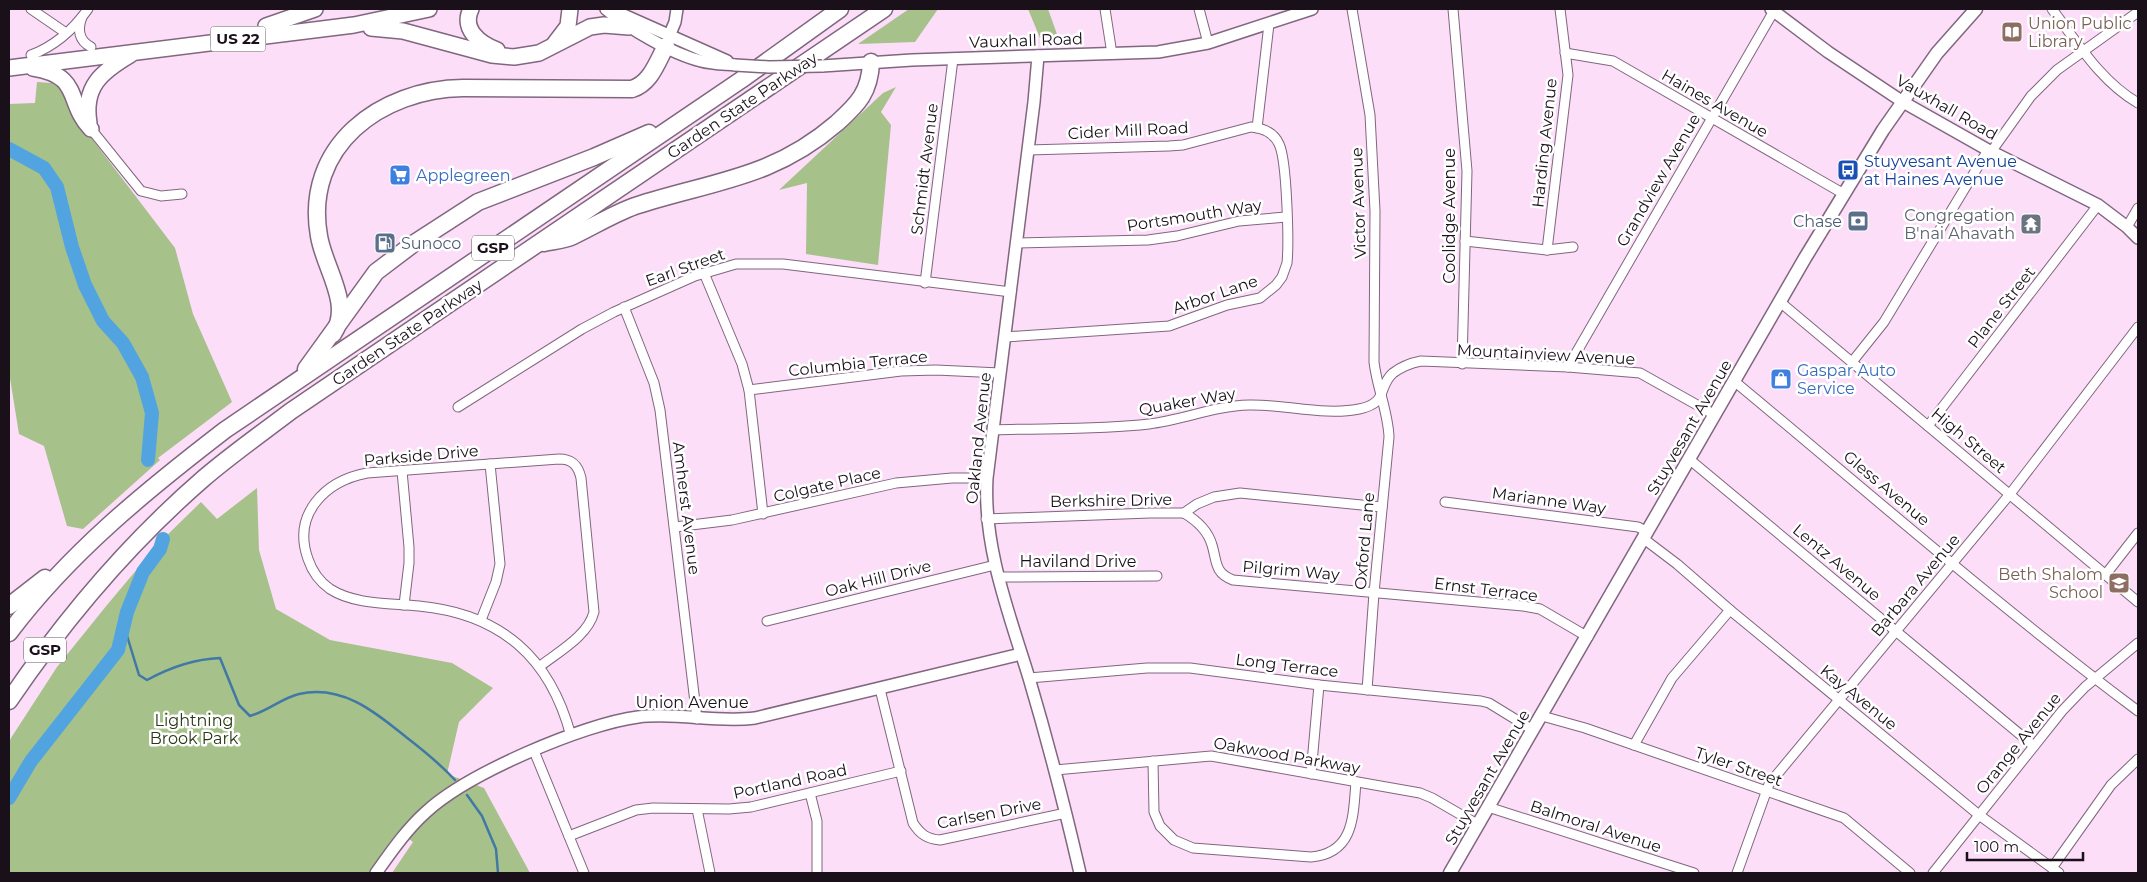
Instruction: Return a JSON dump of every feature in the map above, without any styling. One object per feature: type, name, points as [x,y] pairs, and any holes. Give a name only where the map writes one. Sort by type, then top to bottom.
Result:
[{"type":"highway","points":[[266,26],[315,9]]},
{"type":"highway","name":"US 22","points":[[12,64],[31,55],[389,9]]},
{"type":"highway","name":"US 22","points":[[12,64],[135,52],[342,27],[381,21],[429,9]]},
{"type":"highway","points":[[471,9],[468,21],[475,36],[488,47],[520,57]]},
{"type":"highway","points":[[547,49],[566,30],[570,9]]},
{"type":"highway","name":"Garden State Parkway","points":[[9,632],[40,594],[88,544],[179,465],[300,378],[686,118],[840,9]]},
{"type":"highway","name":"Garden State Parkway","points":[[9,701],[56,636],[135,545],[189,492],[221,464],[291,411],[884,9]]},
{"type":"highway","points":[[342,27],[397,30],[497,56],[520,57],[535,54],[590,28],[604,25],[629,27]]},
{"type":"highway","points":[[333,334],[341,318],[341,306],[319,237],[318,194],[332,155],[348,134],[382,108],[419,93],[445,88],[632,89],[644,83],[649,77],[668,40]]},
{"type":"highway","points":[[91,130],[88,107],[93,87],[103,72],[135,52]]},
{"type":"highway","points":[[534,246],[572,236],[633,207],[727,182],[784,159],[817,138],[854,108],[868,84],[871,62]]},
{"type":"highway","points":[[12,64],[46,71],[65,81],[74,95],[83,120],[91,130]]},
{"type":"highway","points":[[300,378],[376,272],[464,210],[478,202],[686,118]]},
{"type":"highway","points":[[9,606],[88,544]]},
{"type":"main road","name":"Stuyvesant Avenue","points":[[1450,873],[1844,194],[1883,130],[1937,53],[1976,9]]},
{"type":"street","points":[[31,9],[66,33]]},
{"type":"street","points":[[31,55],[52,46],[88,9]]},
{"type":"street","name":"Vauxhall Road","points":[[606,9],[629,27],[703,49],[735,65]]},
{"type":"street","name":"Vauxhall Road","points":[[610,9],[668,40],[698,60],[769,67],[1158,52],[1208,43],[1312,9]]},
{"type":"street","points":[[668,40],[675,22],[677,9]]},
{"type":"street","points":[[1105,9],[1112,54]]},
{"type":"street","points":[[1199,9],[1208,43]]},
{"type":"street","name":"Victor Avenue","points":[[1352,9],[1370,115],[1375,211],[1374,362],[1376,382],[1382,396]]},
{"type":"street","name":"Coolidge Avenue","points":[[1453,9],[1467,171],[1462,364]]},
{"type":"street","name":"Harding Avenue","points":[[1547,250],[1568,75],[1560,9]]},
{"type":"street","points":[[2052,9],[2113,85],[2138,103]]},
{"type":"street","name":"Vauxhall Road","points":[[1773,10],[1828,52],[1903,102],[1989,151],[2098,205],[2138,238]]},
{"type":"street","name":"Grandview Avenue","points":[[1568,368],[1773,10]]},
{"type":"street","points":[[1852,362],[1884,322],[1989,151],[2032,96],[2057,70],[2138,12]]},
{"type":"street","points":[[82,17],[80,33],[85,44],[91,48]]},
{"type":"street","points":[[1257,128],[1269,24]]},
{"type":"street","name":"Haines Avenue","points":[[1565,53],[1613,61],[1844,194]]},
{"type":"street","name":"Oakland Avenue","points":[[1038,56],[1017,243],[987,478],[986,519],[995,565],[1055,770],[1080,873]]},
{"type":"street","name":"Schmidt Avenue","points":[[925,282],[953,59]]},
{"type":"street","name":"Cider Mill Road","points":[[1028,150],[1183,145],[1242,129],[1257,128]]},
{"type":"street","name":"Arbor Lane","points":[[1005,337],[1159,328],[1228,305],[1260,298],[1276,286],[1286,268],[1288,253],[1284,158],[1273,135],[1257,128]]},
{"type":"street","points":[[91,130],[141,191],[161,196],[182,194]]},
{"type":"street","name":"Plane Street","points":[[1928,426],[2098,205]]},
{"type":"street","points":[[2127,227],[2138,208]]},
{"type":"street","name":"Portsmouth Way","points":[[1017,243],[1148,240],[1177,236],[1245,220],[1286,217]]},
{"type":"street","points":[[1465,240],[1547,250],[1573,247]]},
{"type":"street","name":"Earl Street","points":[[458,407],[582,329],[624,307],[704,273],[736,264],[767,263],[1010,292]]},
{"type":"street","points":[[704,273],[742,364],[748,390],[763,514]]},
{"type":"street","name":"High Street","points":[[1780,302],[2138,602]]},
{"type":"street","name":"Amherst Avenue","points":[[624,307],[658,396],[697,719]]},
{"type":"street","name":"Barbara Avenue","points":[[1737,873],[1765,791],[2010,494],[2138,327]]},
{"type":"street","name":"Mountainview Avenue","points":[[1382,396],[1393,374],[1407,365],[1421,361],[1568,368],[1640,374],[1715,415]]},
{"type":"street","name":"Columbia Terrace","points":[[748,390],[900,371],[936,370],[1000,374]]},
{"type":"street","name":"Gless Avenue","points":[[1734,381],[1953,563],[2138,711]]},
{"type":"street","name":"Quaker Way","points":[[993,430],[1133,426],[1167,421],[1219,408],[1250,405],[1343,412],[1370,405],[1382,396]]},
{"type":"street","name":"Oxford Lane","points":[[1368,690],[1374,593],[1389,437],[1388,420],[1382,396]]},
{"type":"street","name":"Parkside Drive","points":[[539,667],[582,633],[590,624],[594,612],[580,471],[576,465],[564,459],[355,476],[335,486],[312,506],[305,522],[304,540],[306,553],[313,570],[325,585],[332,590],[364,601],[441,609],[481,620],[506,634],[539,667],[560,703],[571,736]]},
{"type":"street","name":"Lentz Avenue","points":[[1689,459],[2034,746]]},
{"type":"street","points":[[481,620],[496,582],[500,564],[490,464]]},
{"type":"street","points":[[402,471],[410,547],[410,563],[404,605]]},
{"type":"street","name":"Colgate Place","points":[[675,526],[715,523],[763,514],[896,483],[952,478],[987,478]]},
{"type":"street","name":"Berkshire Drive","points":[[986,519],[1150,513],[1184,514],[1197,504],[1214,497],[1240,493],[1382,507]]},
{"type":"street","name":"Marianne Way","points":[[1445,502],[1638,527],[1646,536]]},
{"type":"street","name":"Pilgrim Way","points":[[1184,514],[1194,520],[1206,532],[1213,547],[1216,566],[1226,578],[1374,593]]},
{"type":"street","points":[[2106,574],[2138,533]]},
{"type":"street","name":"Kay Avenue","points":[[1646,536],[1730,610],[1979,815],[2055,871]]},
{"type":"street","name":"Oak Hill Drive","points":[[767,620],[995,565]]},
{"type":"street","name":"Haviland Drive","points":[[999,577],[1157,576]]},
{"type":"street","name":"Ernst Terrace","points":[[1374,593],[1540,609],[1588,637]]},
{"type":"street","points":[[1634,746],[1672,678],[1730,610]]},
{"type":"street","name":"Orange Avenue","points":[[1933,873],[2062,711],[2085,687],[2138,643]]},
{"type":"street","name":"Union Avenue","points":[[376,873],[410,828],[426,812],[453,791],[534,751],[603,725],[640,717],[738,720],[755,718],[1021,654]]},
{"type":"street","name":"Long Terrace","points":[[1029,678],[1167,667],[1190,668],[1319,685],[1482,701],[1489,703],[1533,730]]},
{"type":"street","points":[[1311,774],[1319,685]]},
{"type":"street","name":"Carlsen Drive","points":[[880,689],[913,823],[918,831],[930,838],[940,840],[1066,813]]},
{"type":"street","name":"Tyler Street","points":[[1542,716],[1585,728],[1844,818],[1910,873]]},
{"type":"street","points":[[534,751],[584,873]]},
{"type":"street","name":"Oakwood Parkway","points":[[1055,770],[1211,756],[1420,793],[1477,824]]},
{"type":"street","points":[[2055,871],[2111,785],[2138,759]]},
{"type":"street","points":[[1153,760],[1152,798],[1158,822],[1166,834],[1174,840],[1193,848],[1312,856],[1324,854],[1339,846],[1349,832],[1352,824],[1356,782]]},
{"type":"street","name":"Portland Road","points":[[569,836],[636,810],[653,808],[697,810],[751,807],[900,771]]},
{"type":"street","points":[[810,793],[817,821],[817,873]]},
{"type":"street","name":"Balmoral Avenue","points":[[1488,807],[1694,873]]},
{"type":"street","points":[[697,810],[710,873]]},
{"type":"green space","points":[[909,9],[938,9],[915,42],[858,44]]},
{"type":"green space","points":[[1028,9],[1048,9],[1058,37],[1040,38]]},
{"type":"green space","points":[[37,82],[52,83],[65,92],[80,123],[175,248],[193,314],[232,402],[158,458],[160,460],[83,529],[67,526],[44,446],[19,434],[9,372],[9,104],[35,103]]},
{"type":"green space","points":[[896,87],[881,112],[891,125],[878,265],[806,254],[807,183],[779,190],[883,93]]},
{"type":"green space","name":"Lightning Brook Park","points":[[257,488],[259,550],[276,609],[330,640],[452,663],[493,688],[459,722],[447,774],[484,788],[530,873],[392,873],[413,842],[404,835],[376,873],[9,873],[9,742],[11,738],[57,667],[159,543],[201,502],[217,519]]},
{"type":"waterway","points":[[9,149],[44,168],[57,187],[72,247],[85,285],[103,321],[123,343],[142,377],[152,413],[148,460]]},
{"type":"waterway","points":[[9,798],[31,761],[118,650],[127,612],[143,572],[160,549],[163,539]]},
{"type":"waterway","points":[[124,626],[139,675],[147,680],[182,665],[220,658],[239,705],[250,716],[299,694],[315,692],[344,697],[357,702],[382,718],[431,757],[455,780]]},
{"type":"waterway","points":[[467,795],[482,816],[496,849],[498,873]]},
{"type":"place","name":"Union Public Library","points":[[2012,32]]},
{"type":"place","name":"Stuyvesant Avenue at Haines Avenue","points":[[1848,170]]},
{"type":"place","name":"Applegreen","points":[[400,175]]},
{"type":"place","name":"Chase","points":[[1858,221]]},
{"type":"place","name":"Congregation B'nai Ahavath","points":[[2031,224]]},
{"type":"place","name":"Sunoco","points":[[385,243]]},
{"type":"place","name":"Gaspar Auto Service","points":[[1781,379]]},
{"type":"place","name":"Beth Shalom School","points":[[2119,583]]}]
